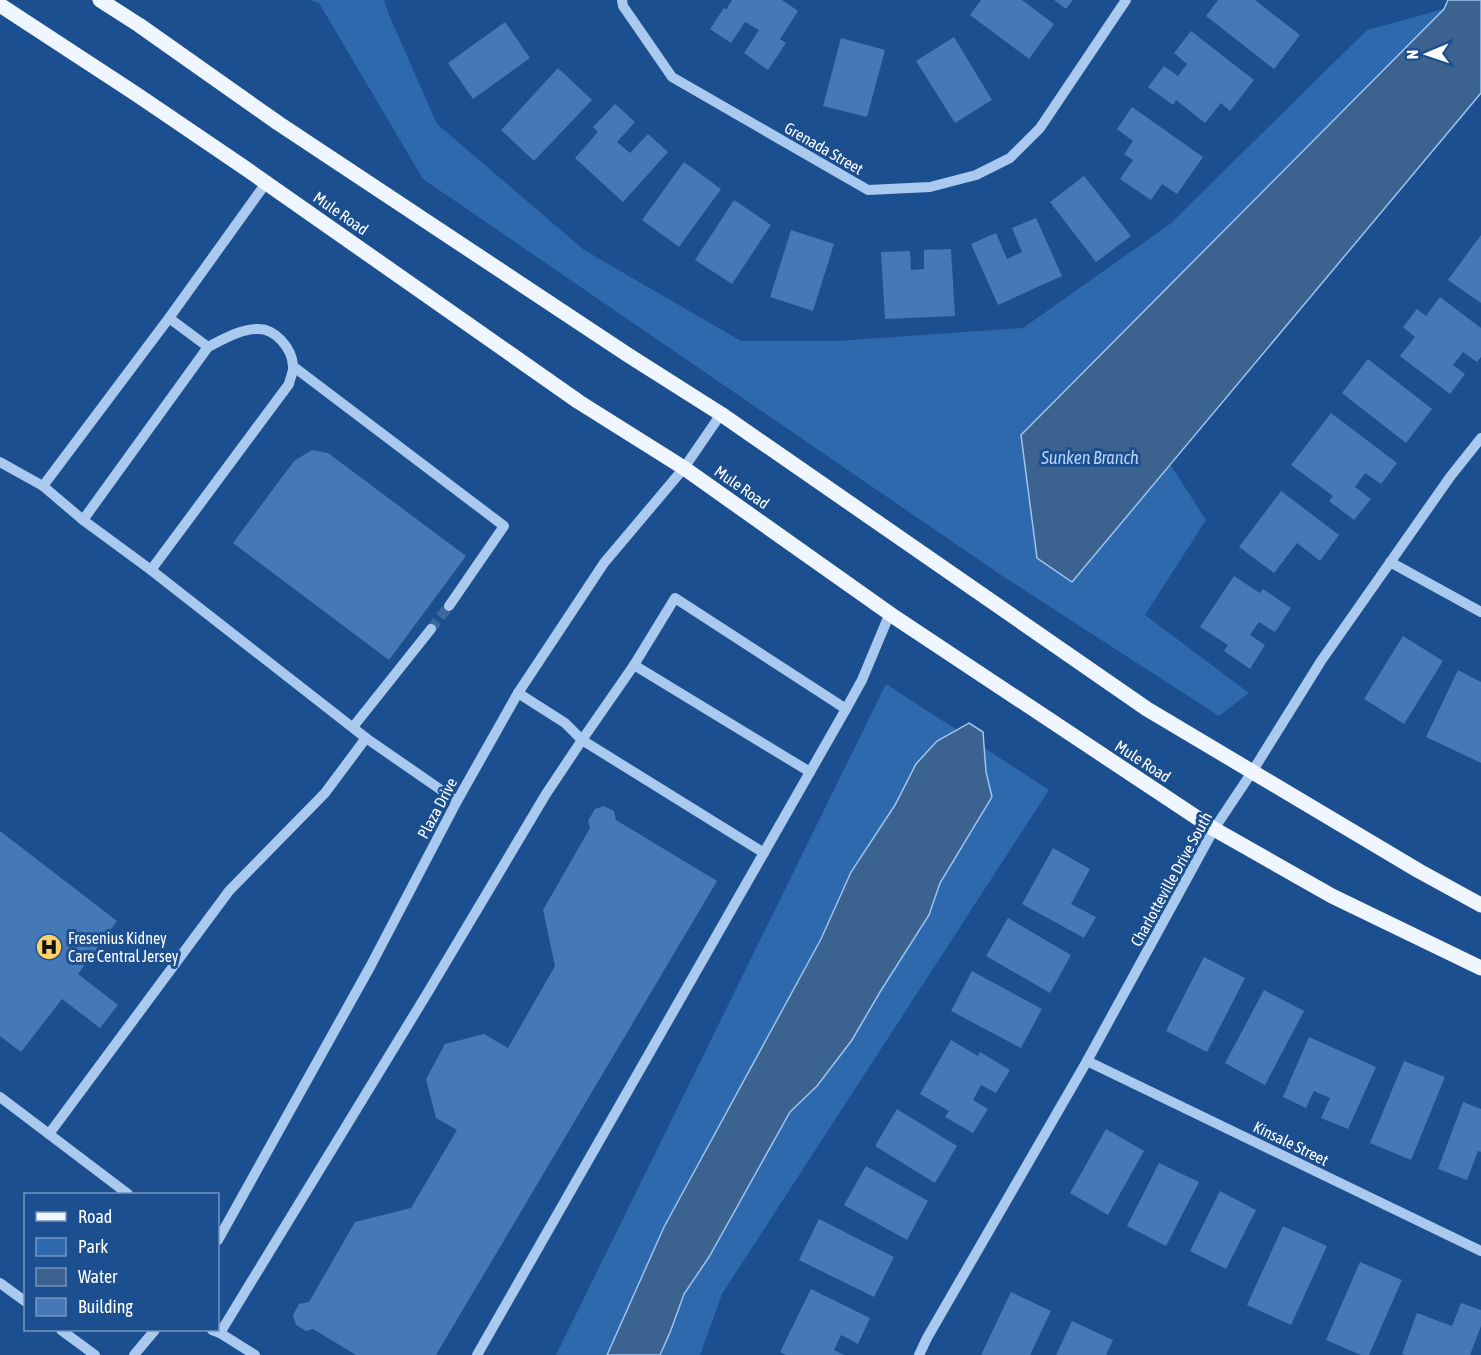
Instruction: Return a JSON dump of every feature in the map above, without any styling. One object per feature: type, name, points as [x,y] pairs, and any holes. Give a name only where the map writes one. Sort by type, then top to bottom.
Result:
[{"type":"main road","points":[[100,0],[278,123],[721,414],[1147,709],[1419,871],[1481,904]]},
{"type":"main road","name":"Mule Road","points":[[0,5],[266,183],[579,402],[684,468],[890,613],[1214,829],[1332,896],[1481,968]]},
{"type":"street","name":"Grenada Street","points":[[622,0],[623,6],[672,77],[868,190],[930,187],[975,175],[1010,158],[1040,128],[1125,0]]},
{"type":"street","points":[[43,486],[169,318],[266,183]]},
{"type":"street","points":[[169,318],[208,347]]},
{"type":"street","points":[[83,520],[208,347],[232,335],[258,328],[277,335],[289,350],[294,367],[289,384],[151,570]]},
{"type":"street","points":[[294,367],[504,526],[449,606]]},
{"type":"street","name":"Plaza Drive","points":[[219,1238],[370,967],[457,801],[518,693],[604,563],[684,468],[721,414]]},
{"type":"street","name":"Charlotteville Drive South","points":[[919,1355],[1087,1061],[1214,829],[1321,661],[1450,477],[1481,438]]},
{"type":"street","points":[[0,462],[43,486],[83,520],[151,570],[366,738],[457,801]]},
{"type":"street","points":[[1390,562],[1481,612]]},
{"type":"street","points":[[219,1326],[428,992],[546,794],[634,665],[675,598],[846,709]]},
{"type":"street","points":[[477,1355],[846,709],[862,680],[890,613]]},
{"type":"street","points":[[352,727],[430,629]]},
{"type":"street","points":[[634,665],[810,772]]},
{"type":"street","points":[[518,693],[565,723],[582,740],[764,853]]},
{"type":"street","points":[[49,1134],[229,891],[325,793],[366,738]]},
{"type":"street","name":"Kinsale Street","points":[[1087,1061],[1481,1251]]},
{"type":"street","points":[[0,1097],[127,1193]]},
{"type":"street","points":[[0,1283],[24,1301]]},
{"type":"street","points":[[64,1331],[95,1355]]},
{"type":"street","points":[[134,1355],[153,1331]]},
{"type":"street","points":[[216,1331],[255,1355]]},
{"type":"green space","points":[[309,0],[384,0],[437,124],[584,250],[741,341],[837,341],[1023,328],[1170,224],[1367,30],[1444,9],[1021,436],[1071,581],[1170,464],[1206,520],[1145,615],[1249,693],[1219,716],[1001,575],[423,179],[319,3]]},
{"type":"green space","points":[[886,684],[1049,790],[722,1294],[700,1355],[556,1355]]},
{"type":"water","name":"Sunken Branch","points":[[1448,0],[1481,0],[1481,93],[1072,582],[1037,558],[1021,435],[1444,9]]},
{"type":"water","points":[[969,723],[983,732],[986,772],[992,797],[940,883],[929,915],[852,1040],[817,1086],[790,1112],[709,1257],[684,1294],[660,1355],[607,1355],[664,1227],[821,939],[851,872],[895,805],[916,764],[937,741]]},
{"type":"building","points":[[732,0],[782,0],[798,11],[780,39],[786,43],[768,70],[744,53],[759,30],[745,22],[731,43],[710,29]]},
{"type":"building","points":[[981,0],[1022,0],[1054,24],[1029,59],[970,15]]},
{"type":"building","points":[[1054,0],[1073,0],[1066,9]]},
{"type":"building","points":[[1218,0],[1255,0],[1300,35],[1274,69],[1206,16]]},
{"type":"building","points":[[505,22],[530,58],[473,99],[448,63]]},
{"type":"building","points":[[1191,31],[1254,80],[1230,111],[1221,103],[1205,123],[1176,100],[1173,105],[1148,87],[1164,66],[1178,76],[1187,64],[1174,53]]},
{"type":"building","points":[[954,37],[992,100],[955,123],[916,61]]},
{"type":"building","points":[[841,38],[885,50],[867,117],[823,106]]},
{"type":"building","points":[[558,68],[592,100],[534,161],[501,130]]},
{"type":"building","points":[[615,104],[635,122],[617,142],[630,153],[648,134],[668,152],[623,202],[575,158],[598,132],[593,127]]},
{"type":"building","points":[[1132,107],[1203,157],[1177,194],[1162,184],[1151,200],[1120,179],[1133,160],[1124,154],[1133,141],[1117,129]]},
{"type":"building","points":[[684,162],[721,189],[679,247],[642,220]]},
{"type":"building","points":[[1084,176],[1131,236],[1096,262],[1050,202]]},
{"type":"building","points":[[734,200],[771,225],[732,284],[695,260]]},
{"type":"building","points":[[1036,218],[1062,276],[998,305],[971,244],[996,233],[1007,259],[1022,252],[1012,228]]},
{"type":"building","points":[[791,230],[834,244],[813,311],[770,297]]},
{"type":"building","points":[[1481,235],[1481,303],[1448,280]]},
{"type":"building","points":[[951,249],[955,316],[885,319],[881,252],[910,251],[911,270],[924,269],[924,250]]},
{"type":"building","points":[[1440,297],[1481,328],[1481,357],[1477,362],[1463,352],[1453,365],[1465,374],[1450,394],[1400,356],[1415,337],[1403,327],[1417,309],[1426,316]]},
{"type":"building","points":[[1368,359],[1432,409],[1406,443],[1342,393]]},
{"type":"building","points":[[1331,413],[1397,463],[1381,484],[1365,473],[1355,487],[1371,499],[1354,520],[1329,501],[1333,496],[1291,465]]},
{"type":"building","points":[[312,450],[328,453],[466,556],[389,660],[233,543],[294,461]]},
{"type":"building","points":[[1281,491],[1339,535],[1320,561],[1297,543],[1274,573],[1239,547]]},
{"type":"building","points":[[1234,576],[1260,593],[1263,589],[1291,608],[1275,632],[1259,622],[1250,635],[1265,645],[1250,669],[1224,651],[1228,645],[1200,627]]},
{"type":"building","points":[[1403,636],[1443,661],[1404,724],[1364,699]]},
{"type":"building","points":[[1458,670],[1481,682],[1481,763],[1426,737]]},
{"type":"building","points":[[604,806],[614,811],[616,820],[717,881],[436,1355],[356,1355],[313,1329],[306,1331],[296,1325],[293,1315],[299,1304],[309,1302],[355,1222],[411,1208],[457,1130],[436,1118],[426,1079],[445,1044],[484,1034],[508,1048],[555,966],[543,910],[590,828],[588,821],[595,809]]},
{"type":"building","name":"Fresenius Kidney Care Central Jersey","points":[[0,831],[117,921],[78,974],[118,1005],[100,1028],[62,999],[21,1052],[0,1036]]},
{"type":"building","points":[[1053,848],[1090,869],[1071,904],[1096,917],[1084,938],[1022,904]]},
{"type":"building","points":[[1008,918],[1071,955],[1050,993],[986,956]]},
{"type":"building","points":[[1204,957],[1245,978],[1207,1052],[1166,1031]]},
{"type":"building","points":[[972,971],[1042,1009],[1021,1048],[951,1011]]},
{"type":"building","points":[[1264,990],[1304,1011],[1265,1085],[1225,1063]]},
{"type":"building","points":[[1309,1037],[1376,1067],[1348,1129],[1321,1118],[1330,1098],[1314,1091],[1306,1108],[1283,1097]]},
{"type":"building","points":[[951,1040],[978,1056],[980,1052],[1010,1070],[996,1093],[981,1085],[973,1100],[988,1109],[973,1133],[945,1117],[949,1111],[920,1094]]},
{"type":"building","points":[[1404,1061],[1445,1077],[1411,1160],[1370,1143]]},
{"type":"building","points":[[1463,1102],[1481,1109],[1481,1152],[1478,1151],[1467,1180],[1438,1169]]},
{"type":"building","points":[[897,1109],[957,1146],[935,1183],[875,1146]]},
{"type":"building","points":[[1106,1129],[1144,1151],[1108,1215],[1070,1193]]},
{"type":"building","points":[[1159,1163],[1199,1182],[1166,1246],[1127,1226]]},
{"type":"building","points":[[866,1166],[928,1201],[907,1240],[844,1205]]},
{"type":"building","points":[[1220,1191],[1256,1210],[1226,1269],[1190,1251]]},
{"type":"building","points":[[819,1219],[894,1257],[874,1297],[799,1260]]},
{"type":"building","points":[[1283,1226],[1327,1246],[1291,1325],[1247,1305]]},
{"type":"building","points":[[1360,1262],[1402,1280],[1369,1355],[1361,1355],[1326,1340]]},
{"type":"building","points":[[811,1289],[870,1318],[858,1344],[841,1335],[834,1350],[844,1355],[786,1355],[780,1352]]},
{"type":"building","points":[[1011,1292],[1051,1311],[1030,1355],[981,1355]]},
{"type":"building","points":[[1461,1303],[1481,1310],[1481,1326],[1470,1355],[1402,1354],[1417,1313],[1452,1326]]},
{"type":"building","points":[[1072,1321],[1113,1340],[1106,1355],[1056,1355]]},
{"type":"tunnel","points":[[431,629],[449,606]]},
{"type":"place","name":"Fresenius Kidney Care Central Jersey","points":[[49,947]]}]
